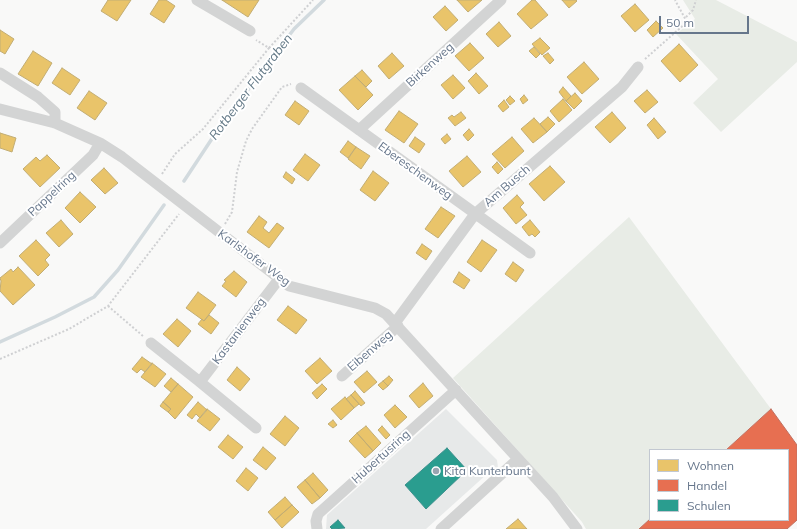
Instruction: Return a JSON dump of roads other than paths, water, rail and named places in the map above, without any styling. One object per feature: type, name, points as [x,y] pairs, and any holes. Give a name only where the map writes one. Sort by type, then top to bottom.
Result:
[{"type":"street","points":[[197,0],[250,31]]},
{"type":"street","name":"Birkenweg","points":[[359,130],[501,0]]},
{"type":"street","name":"Am Busch","points":[[397,325],[475,214],[622,87],[638,67]]},
{"type":"street","points":[[0,73],[38,97],[55,112],[55,123]]},
{"type":"street","name":"Ebereschenweg","points":[[300,88],[530,253]]},
{"type":"street","name":"Karlshofer Weg","points":[[0,109],[55,123],[100,143],[122,157],[218,233],[289,286],[375,308],[386,314],[553,498],[577,529]]},
{"type":"street","name":"Pappelring","points":[[0,243],[93,155],[100,143]]},
{"type":"street","name":"Kastanienweg","points":[[200,382],[279,279]]},
{"type":"street","name":"Eibenweg","points":[[342,376],[397,325]]},
{"type":"street","points":[[151,343],[256,428]]},
{"type":"street","name":"Hubertusring","points":[[317,529],[316,521],[318,514],[456,390]]},
{"type":"street","points":[[441,529],[518,459]]},
{"type":"waterway","name":"Rotberger Flutgraben","points":[[184,181],[219,128],[294,29],[324,0]]},
{"type":"waterway","name":"Rotberger Flutgraben","points":[[0,342],[94,297],[118,270],[164,205]]},
{"type":"place","name":"Kita Kunterbunt","points":[[436,471]]}]
